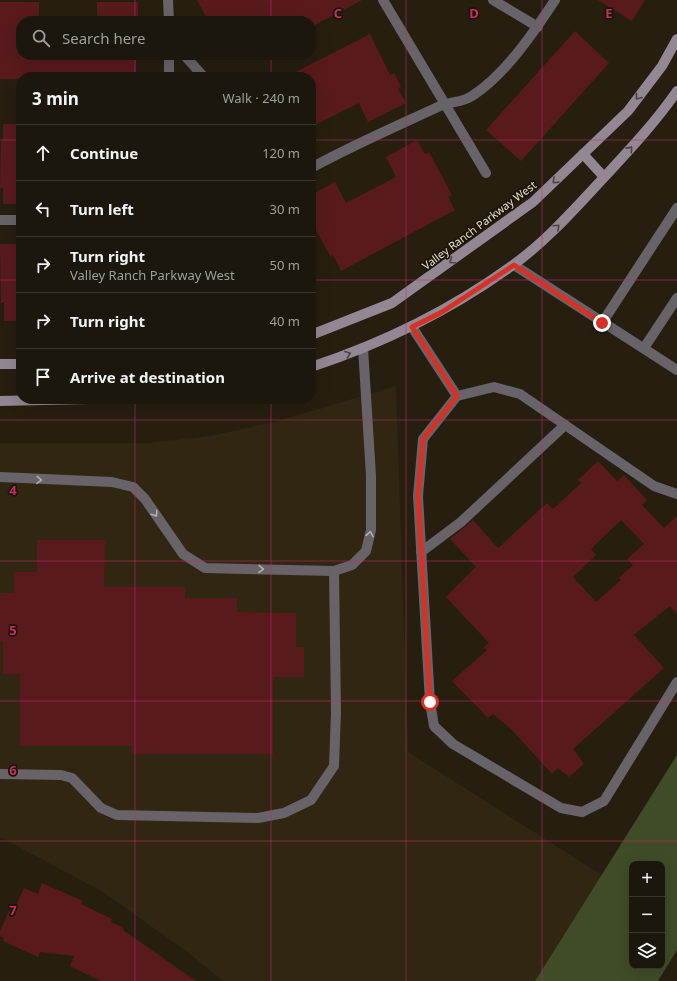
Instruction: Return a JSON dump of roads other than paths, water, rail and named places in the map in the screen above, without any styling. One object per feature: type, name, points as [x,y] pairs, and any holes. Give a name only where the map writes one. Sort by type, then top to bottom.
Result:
[{"type":"main road","name":"Valley Ranch Parkway West","points":[[316,333],[392,303],[533,202],[628,111],[662,66],[677,39]]},
{"type":"main road","points":[[316,365],[364,348],[442,312],[514,265],[559,225],[604,178],[646,131],[677,91]]},
{"type":"main road","points":[[583,154],[604,178]]},
{"type":"main road","points":[[0,364],[16,364]]},
{"type":"main road","points":[[0,401],[16,401]]},
{"type":"lane","points":[[168,0],[169,16]]},
{"type":"lane","points":[[383,0],[443,104],[486,173]]},
{"type":"lane","points":[[493,0],[538,27]]},
{"type":"lane","points":[[316,165],[348,148],[443,104],[463,101],[473,96],[498,75],[538,27],[555,0]]},
{"type":"lane","points":[[169,60],[169,72]]},
{"type":"lane","points":[[189,60],[199,72]]},
{"type":"lane","points":[[602,323],[677,208]]},
{"type":"lane","points":[[0,220],[16,220]]},
{"type":"lane","points":[[514,265],[677,370]]},
{"type":"lane","points":[[644,348],[677,298]]},
{"type":"lane","points":[[412,327],[457,396]]},
{"type":"lane","points":[[0,477],[112,482],[133,487],[145,499],[184,554],[205,568],[334,571],[352,565],[366,551],[371,530],[371,476],[364,348]]},
{"type":"lane","points":[[677,494],[654,486],[520,394],[494,387],[457,396],[423,439],[418,496],[430,702],[434,726],[453,744],[561,808],[582,812],[604,800],[677,682]]},
{"type":"lane","points":[[421,552],[461,522],[565,425]]},
{"type":"lane","points":[[0,774],[61,775],[72,778],[81,785],[89,798],[101,808],[117,815],[258,818],[284,813],[311,800],[334,766],[336,712],[334,571]]}]
